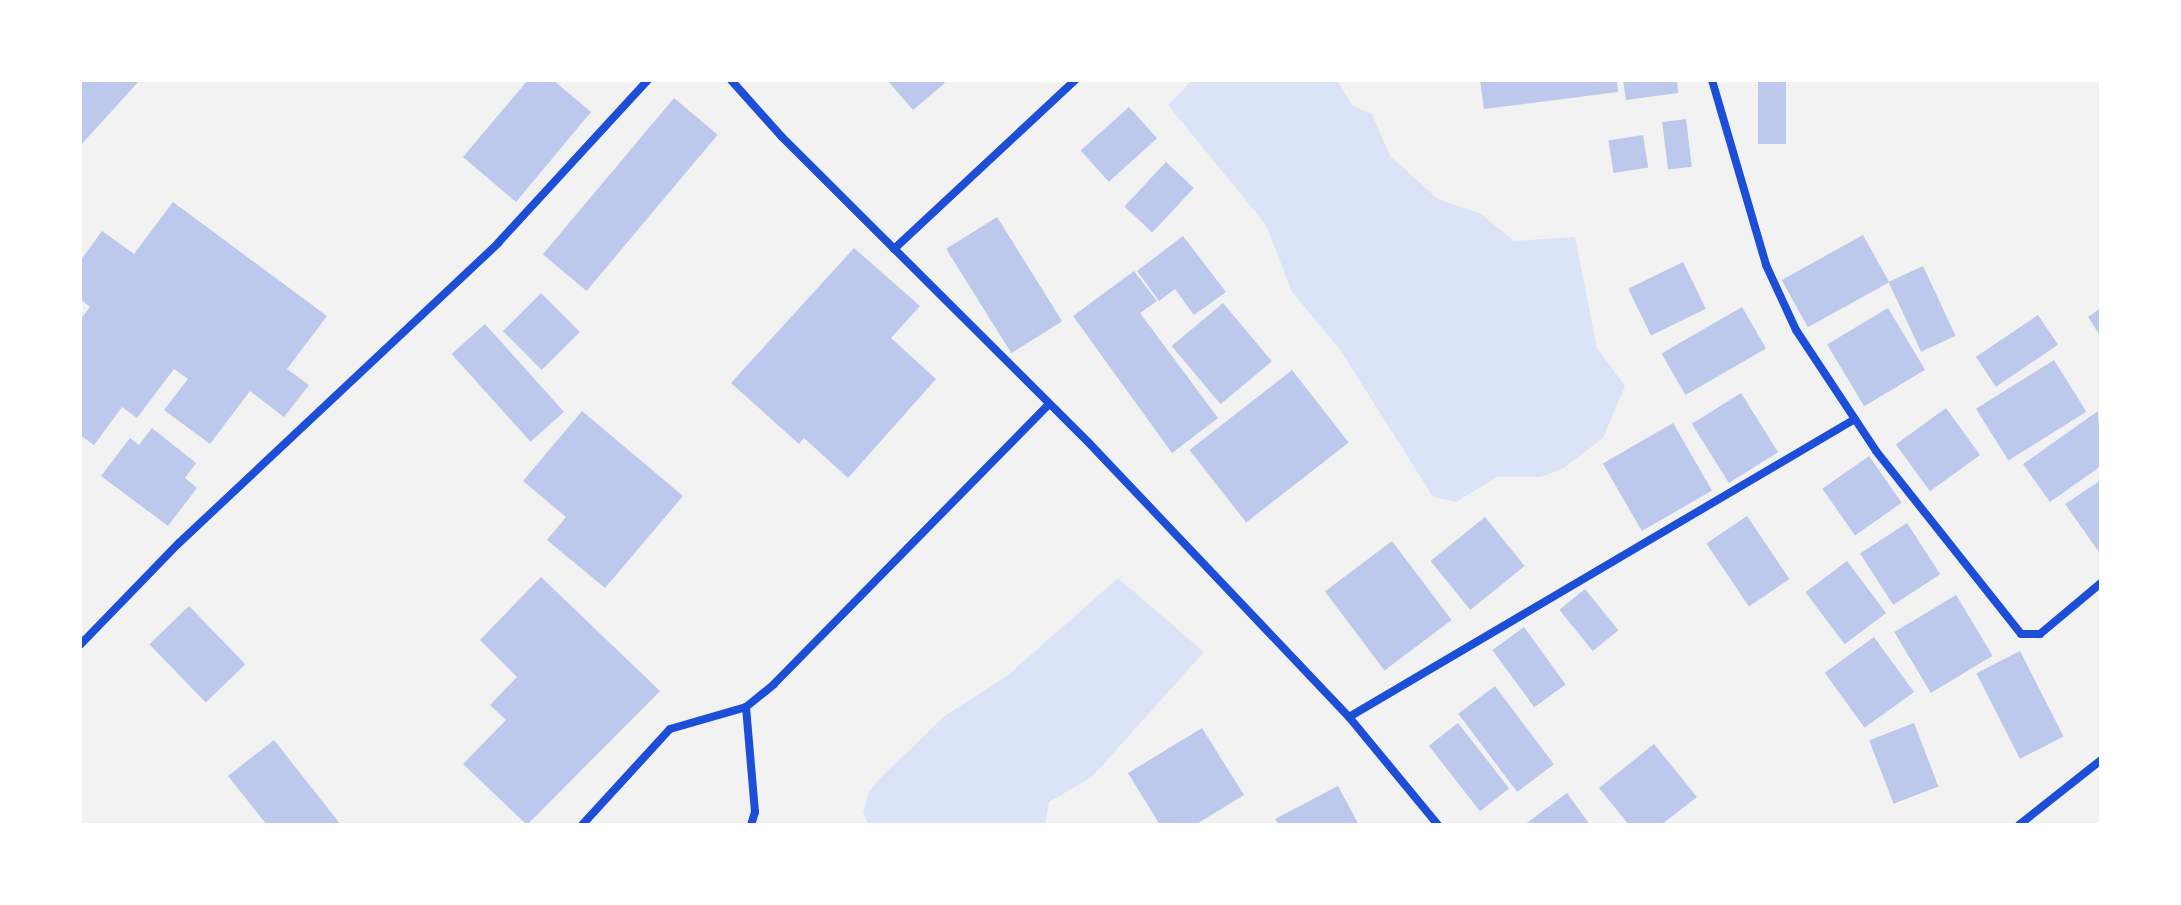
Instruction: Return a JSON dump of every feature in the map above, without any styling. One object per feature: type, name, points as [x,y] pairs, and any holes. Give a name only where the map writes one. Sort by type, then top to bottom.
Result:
[{"type":"street","points":[[80,645],[179,543],[498,243],[648,80]]},
{"type":"street","points":[[731,80],[1049,404],[1349,717],[1438,825]]},
{"type":"street","points":[[894,249],[1075,80]]},
{"type":"street","points":[[1712,80],[1766,265],[1796,330],[1855,419],[2021,634],[2040,634],[2101,583]]},
{"type":"street","points":[[582,825],[670,729],[746,707],[1049,404]]},
{"type":"street","points":[[1349,717],[1855,419]]},
{"type":"street","points":[[746,707],[755,812],[751,825]]},
{"type":"street","points":[[2019,825],[2101,760]]},
{"type":"shaded area","points":[[1192,80],[1337,80],[1352,105],[1372,114],[1390,156],[1438,199],[1481,214],[1514,241],[1575,237],[1597,348],[1625,386],[1603,438],[1564,468],[1541,477],[1497,477],[1456,502],[1433,497],[1341,351],[1292,292],[1266,225],[1168,105]]},
{"type":"shaded area","points":[[1118,578],[1204,652],[1092,777],[1049,802],[1045,825],[869,825],[863,813],[869,791],[883,775],[946,715],[1007,676]]},
{"type":"building","points":[[80,80],[140,80],[80,146]]},
{"type":"building","points":[[528,80],[553,80],[591,112],[516,202],[463,157]]},
{"type":"building","points":[[887,80],[942,80],[945,83],[913,110]]},
{"type":"building","points":[[1480,80],[1617,80],[1618,92],[1484,109]]},
{"type":"building","points":[[1623,80],[1677,80],[1678,93],[1626,100]]},
{"type":"building","points":[[1758,80],[1786,80],[1786,144],[1758,144]]},
{"type":"building","points":[[674,98],[718,135],[587,291],[543,254]]},
{"type":"building","points":[[1129,107],[1157,138],[1109,182],[1081,150]]},
{"type":"building","points":[[1686,119],[1692,167],[1668,170],[1662,122]]},
{"type":"building","points":[[1643,135],[1648,168],[1614,173],[1608,140]]},
{"type":"building","points":[[1166,162],[1194,188],[1152,233],[1124,207]]},
{"type":"building","points":[[173,202],[327,316],[287,369],[309,385],[284,417],[250,391],[210,444],[164,410],[188,379],[174,369],[137,418],[122,407],[94,445],[80,435],[80,320],[90,307],[80,299],[80,261],[102,231],[134,254]]},
{"type":"building","points":[[997,217],[1062,321],[1011,353],[946,249]]},
{"type":"building","points":[[1863,235],[1889,282],[1808,327],[1782,280]]},
{"type":"building","points":[[1183,236],[1226,292],[1194,315],[1175,289],[1159,301],[1137,271]]},
{"type":"building","points":[[854,248],[920,306],[891,338],[936,379],[848,478],[804,438],[799,444],[731,383]]},
{"type":"building","points":[[1683,262],[1706,309],[1651,335],[1628,289]]},
{"type":"building","points":[[1923,266],[1956,336],[1921,352],[1889,282]]},
{"type":"building","points":[[1134,271],[1157,301],[1140,313],[1218,418],[1172,453],[1073,316]]},
{"type":"building","points":[[541,293],[580,332],[542,370],[503,331]]},
{"type":"building","points":[[1223,303],[1272,361],[1221,404],[1172,346]]},
{"type":"building","points":[[1742,307],[1766,349],[1685,395],[1661,354]]},
{"type":"building","points":[[1888,308],[1925,370],[1864,406],[1827,345]]},
{"type":"building","points":[[2101,308],[2101,337],[2088,317]]},
{"type":"building","points":[[2038,315],[2058,345],[1996,387],[1976,357]]},
{"type":"building","points":[[485,324],[564,412],[531,442],[452,354]]},
{"type":"building","points":[[2054,360],[2086,412],[2008,460],[1976,409]]},
{"type":"building","points":[[1292,370],[1349,442],[1246,523],[1190,450]]},
{"type":"building","points":[[1741,393],[1778,452],[1729,483],[1692,424]]},
{"type":"building","points":[[1946,408],[1980,455],[1930,491],[1896,444]]},
{"type":"building","points":[[582,411],[683,496],[605,588],[547,540],[566,517],[523,481]]},
{"type":"building","points":[[2098,411],[2101,466],[2050,502],[2023,464]]},
{"type":"building","points":[[1673,423],[1712,491],[1642,531],[1603,464]]},
{"type":"building","points":[[152,428],[196,463],[185,478],[197,488],[168,526],[101,476],[130,438],[139,445]]},
{"type":"building","points":[[1869,456],[1902,503],[1855,535],[1822,489]]},
{"type":"building","points":[[2101,480],[2101,555],[2065,504]]},
{"type":"building","points":[[1747,516],[1789,579],[1749,606],[1706,543]]},
{"type":"building","points":[[1485,517],[1525,566],[1470,610],[1431,561]]},
{"type":"building","points":[[1907,523],[1940,574],[1893,605],[1860,553]]},
{"type":"building","points":[[1392,541],[1452,620],[1384,671],[1325,592]]},
{"type":"building","points":[[1847,561],[1886,613],[1845,644],[1805,592]]},
{"type":"building","points":[[541,577],[660,691],[527,825],[463,764],[506,720],[490,705],[517,677],[480,640]]},
{"type":"building","points":[[1585,589],[1618,630],[1593,651],[1559,610]]},
{"type":"building","points":[[1956,595],[1993,656],[1931,693],[1894,632]]},
{"type":"building","points":[[189,606],[245,664],[206,702],[149,644]]},
{"type":"building","points":[[1524,627],[1566,684],[1534,707],[1492,650]]},
{"type":"building","points":[[1874,637],[1914,692],[1865,728],[1825,673]]},
{"type":"building","points":[[2020,651],[2064,737],[2020,759],[1976,673]]},
{"type":"building","points":[[1495,686],[1554,764],[1517,792],[1458,714]]},
{"type":"building","points":[[1458,723],[1509,788],[1480,811],[1429,746]]},
{"type":"building","points":[[1914,723],[1938,786],[1894,804],[1869,740]]},
{"type":"building","points":[[1202,728],[1244,795],[1195,825],[1160,825],[1128,773]]},
{"type":"building","points":[[274,740],[341,825],[267,825],[228,776]]},
{"type":"building","points":[[1654,744],[1697,797],[1661,825],[1629,825],[1599,788]]},
{"type":"building","points":[[1338,786],[1359,825],[1279,825],[1275,819]]},
{"type":"building","points":[[1567,793],[1590,825],[1524,825]]}]
